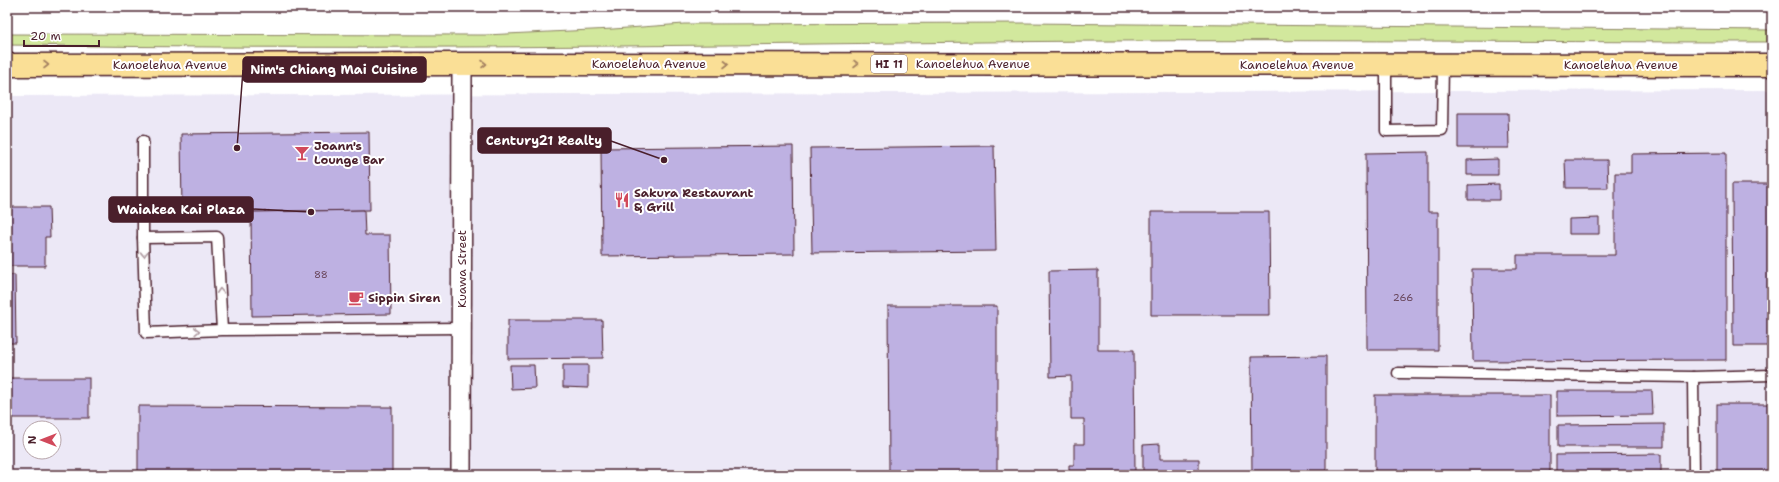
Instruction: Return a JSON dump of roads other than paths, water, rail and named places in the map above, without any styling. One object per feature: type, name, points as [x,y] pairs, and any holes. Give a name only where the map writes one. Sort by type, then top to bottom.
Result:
[{"type":"highway","name":"Kanoelehua Avenue","points":[[7,66],[462,64],[1772,65]]},
{"type":"street","name":"Kuawa Street","points":[[462,64],[462,475]]},
{"type":"lane","points":[[1386,65],[1386,131],[1442,130],[1442,65]]},
{"type":"lane","points":[[142,141],[146,333],[222,330],[462,328]]},
{"type":"lane","points":[[143,238],[217,237],[222,330]]},
{"type":"lane","points":[[1398,373],[1693,377],[1772,375]]},
{"type":"lane","points":[[1693,377],[1694,475]]},
{"type":"place","name":"Nim's Chiang Mai Cuisine","points":[[237,148]]},
{"type":"place","name":"Joann's Lounge Bar","points":[[302,153]]},
{"type":"place","name":"Century21 Realty","points":[[664,160]]},
{"type":"place","name":"Sakura Restaurant & Grill","points":[[622,200]]},
{"type":"place","name":"Waiakea Kai Plaza","points":[[311,212]]},
{"type":"place","name":"Sippin Siren","points":[[356,298]]}]
